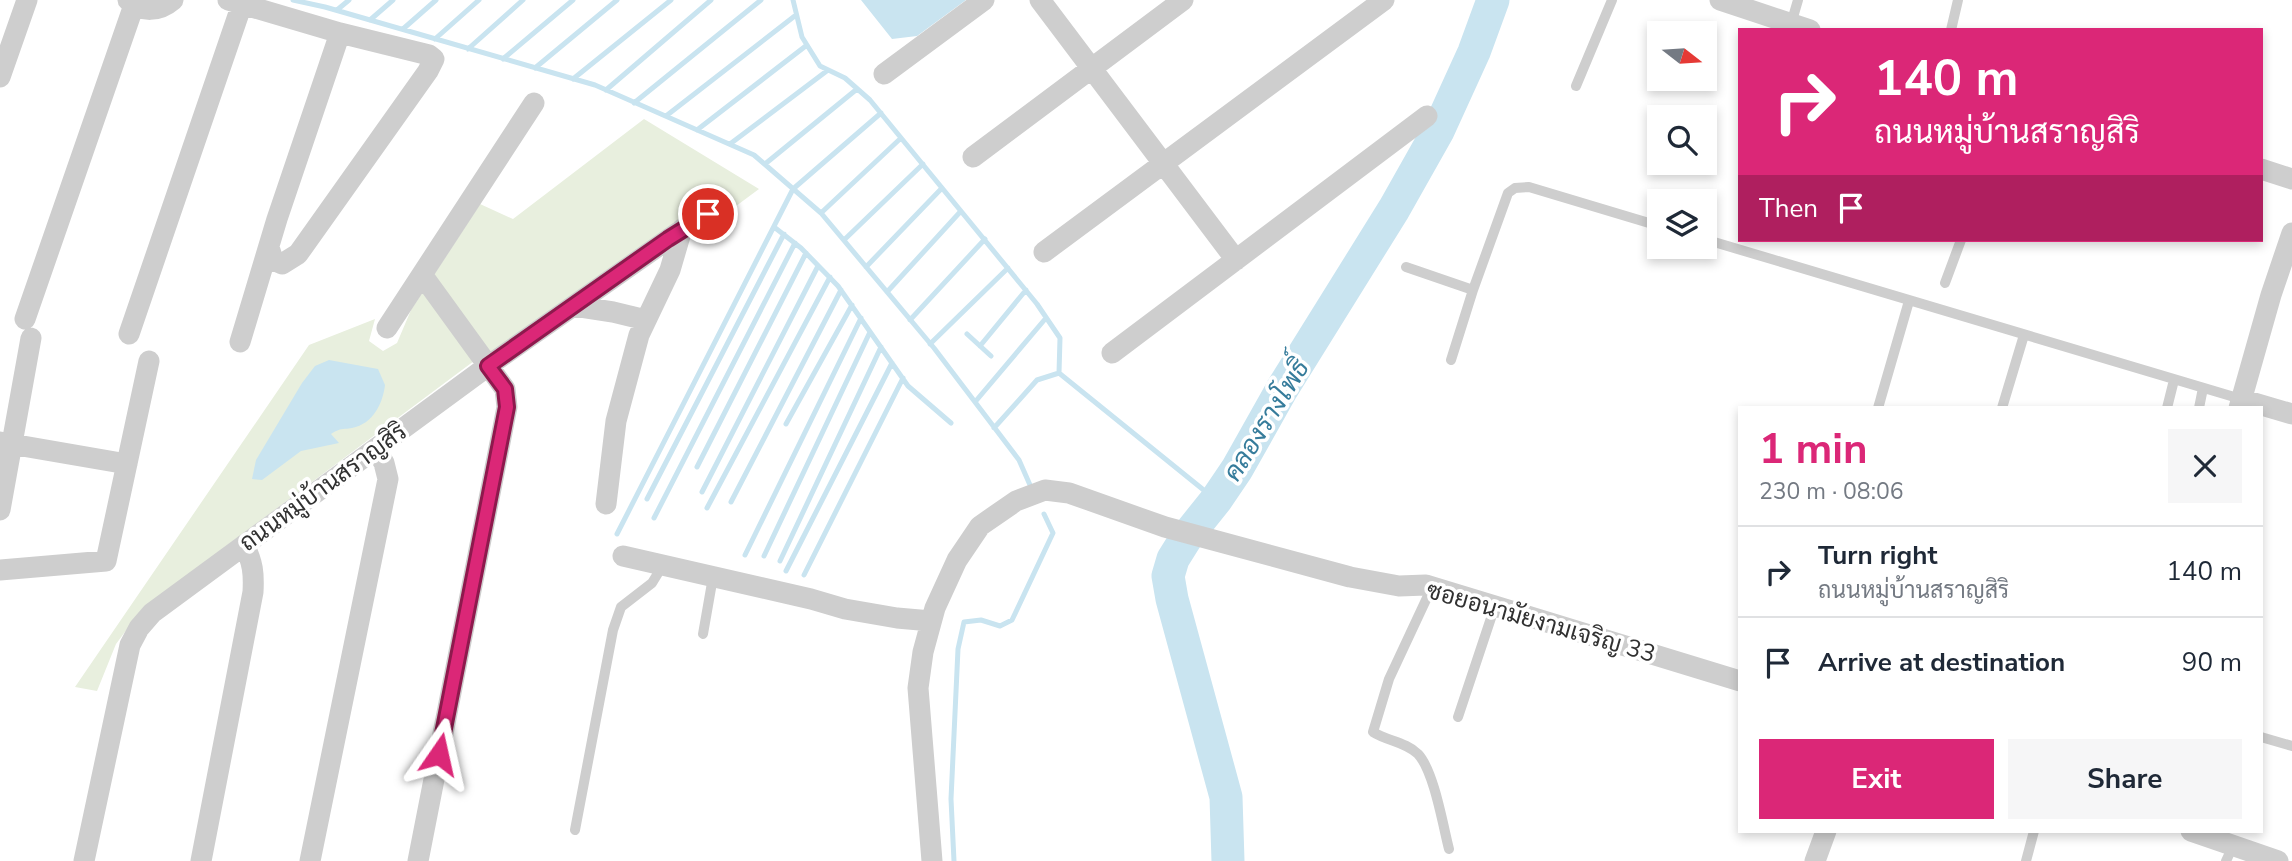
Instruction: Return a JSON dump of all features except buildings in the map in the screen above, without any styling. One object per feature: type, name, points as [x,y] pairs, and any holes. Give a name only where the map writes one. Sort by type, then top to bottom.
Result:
[{"type":"street","points":[[0,77],[27,0]]},
{"type":"street","points":[[0,510],[6,443],[28,329],[131,3],[153,10],[163,8],[173,0]]},
{"type":"street","points":[[884,74],[984,0]]},
{"type":"street","points":[[1040,0],[1236,260]]},
{"type":"street","points":[[973,157],[1182,0]]},
{"type":"street","points":[[1044,252],[1384,0]]},
{"type":"street","points":[[1720,0],[1800,27]]},
{"type":"street","points":[[129,334],[235,2],[429,55],[434,59],[298,254],[282,264],[273,261],[269,247]]},
{"type":"street","points":[[240,342],[341,33]]},
{"type":"street","points":[[387,328],[534,103]]},
{"type":"street","points":[[1112,353],[1427,116]]},
{"type":"street","points":[[2263,170],[2292,179]]},
{"type":"street","name":"ถนนหมู่บ้านสราญสิริ","points":[[84,861],[125,664],[139,628],[152,613],[488,366],[682,229],[708,214]]},
{"type":"street","points":[[606,504],[616,421],[639,335],[670,270],[682,229]]},
{"type":"street","points":[[2240,404],[2292,233]]},
{"type":"street","points":[[418,861],[507,407],[505,389],[423,276]]},
{"type":"street","points":[[573,306],[646,320]]},
{"type":"street","points":[[0,569],[106,561],[149,361]]},
{"type":"street","points":[[2263,408],[2292,414]]},
{"type":"street","points":[[6,443],[127,464]]},
{"type":"street","points":[[310,861],[387,479],[384,463],[376,450]]},
{"type":"street","name":"ซอยอนามัยงามเจริญ 33","points":[[932,861],[918,688],[931,621],[957,560],[980,526],[1016,501],[1045,490],[1069,493],[1165,527],[1350,577],[1399,586],[1432,587],[1738,680]]},
{"type":"street","points":[[201,861],[253,593],[253,567],[244,545]]},
{"type":"street","points":[[623,556],[856,611],[931,621]]},
{"type":"street","points":[[1815,861],[1825,833]]},
{"type":"street","points":[[2194,833],[2229,853],[2275,861]]},
{"type":"lane","points":[[1576,86],[1612,0]]},
{"type":"lane","points":[[1798,0],[1800,27]]},
{"type":"lane","points":[[1951,28],[1958,0]]},
{"type":"lane","points":[[1451,360],[1508,193],[1515,188],[1530,187],[1647,222]]},
{"type":"lane","points":[[1945,283],[1960,242]]},
{"type":"lane","points":[[1717,243],[2203,388],[2240,404]]},
{"type":"lane","points":[[1406,267],[1473,290]]},
{"type":"lane","points":[[1879,406],[1909,301]]},
{"type":"lane","points":[[2003,406],[2024,335]]},
{"type":"lane","points":[[2168,406],[2174,380]]},
{"type":"lane","points":[[2199,406],[2203,388]]},
{"type":"lane","points":[[575,830],[613,630],[621,607],[652,583],[663,565]]},
{"type":"lane","points":[[703,634],[713,577]]},
{"type":"lane","points":[[1432,587],[1389,679],[1373,732],[1418,754],[1427,768],[1449,849]]},
{"type":"lane","points":[[1458,717],[1495,606]]},
{"type":"lane","points":[[2263,738],[2292,747]]},
{"type":"lane","points":[[2026,861],[2033,833]]},
{"type":"green space","points":[[644,119],[759,189],[732,209],[719,198],[710,202],[508,344],[474,361],[142,609],[116,644],[97,691],[75,687],[309,345],[375,319],[369,341],[383,351],[397,343],[411,310],[480,204],[513,219]]},
{"type":"water","points":[[861,0],[966,0],[917,36],[892,39]]},
{"type":"water","points":[[329,360],[378,369],[385,385],[376,412],[359,426],[331,434],[339,443],[301,451],[262,480],[252,479],[256,460],[302,383],[315,366]]},
{"type":"waterway","points":[[293,0],[595,85],[754,155],[821,213],[934,348],[1019,460],[1030,485]]},
{"type":"waterway","points":[[337,10],[349,0]]},
{"type":"waterway","points":[[370,20],[393,0]]},
{"type":"waterway","points":[[403,29],[436,0]]},
{"type":"waterway","points":[[435,39],[479,0]]},
{"type":"waterway","points":[[468,49],[523,0]]},
{"type":"waterway","points":[[503,59],[573,0]]},
{"type":"waterway","points":[[535,68],[617,0]]},
{"type":"waterway","points":[[573,79],[671,0]]},
{"type":"waterway","points":[[606,90],[711,0]]},
{"type":"waterway","points":[[634,103],[761,0]]},
{"type":"waterway","points":[[793,0],[802,37],[820,66],[845,78],[870,100],[1037,304],[1060,338],[1059,373],[1216,500]]},
{"type":"waterway","name":"คลองรางโพธิ์","points":[[1228,861],[1226,797],[1172,599],[1168,576],[1173,559],[1237,469],[1282,389],[1394,209],[1438,131],[1474,52],[1493,0]]},
{"type":"waterway","points":[[666,116],[796,15]]},
{"type":"waterway","points":[[697,130],[807,45]]},
{"type":"waterway","points":[[730,144],[828,70]]},
{"type":"waterway","points":[[765,164],[857,89]]},
{"type":"waterway","points":[[617,534],[793,189],[881,113]]},
{"type":"waterway","points":[[821,213],[901,138]]},
{"type":"waterway","points":[[844,240],[923,164]]},
{"type":"waterway","points":[[866,267],[942,188]]},
{"type":"waterway","points":[[887,292],[961,211]]},
{"type":"waterway","points":[[774,227],[801,248],[838,286],[908,386],[951,423]]},
{"type":"waterway","points":[[647,499],[784,234]]},
{"type":"waterway","points":[[910,320],[985,239]]},
{"type":"waterway","points":[[654,518],[795,243]]},
{"type":"waterway","points":[[697,467],[806,253]]},
{"type":"waterway","points":[[702,492],[818,266]]},
{"type":"waterway","points":[[930,344],[1008,268]]},
{"type":"waterway","points":[[707,508],[830,277]]},
{"type":"waterway","points":[[731,502],[841,290]]},
{"type":"waterway","points":[[980,346],[1026,290]]},
{"type":"waterway","points":[[786,424],[852,305]]},
{"type":"waterway","points":[[745,555],[861,318]]},
{"type":"waterway","points":[[975,402],[1046,318]]},
{"type":"waterway","points":[[764,556],[870,332]]},
{"type":"waterway","points":[[967,334],[991,356]]},
{"type":"waterway","points":[[780,561],[881,347]]},
{"type":"waterway","points":[[786,571],[892,363]]},
{"type":"waterway","points":[[994,428],[1037,380],[1059,373]]},
{"type":"waterway","points":[[804,575],[903,378]]},
{"type":"waterway","points":[[954,861],[951,799],[958,649],[964,622],[981,620],[1000,626],[1012,620],[1053,533],[1044,514]]},
{"type":"route","points":[[439,754],[507,407],[505,389],[488,366],[668,239],[708,214]]}]
